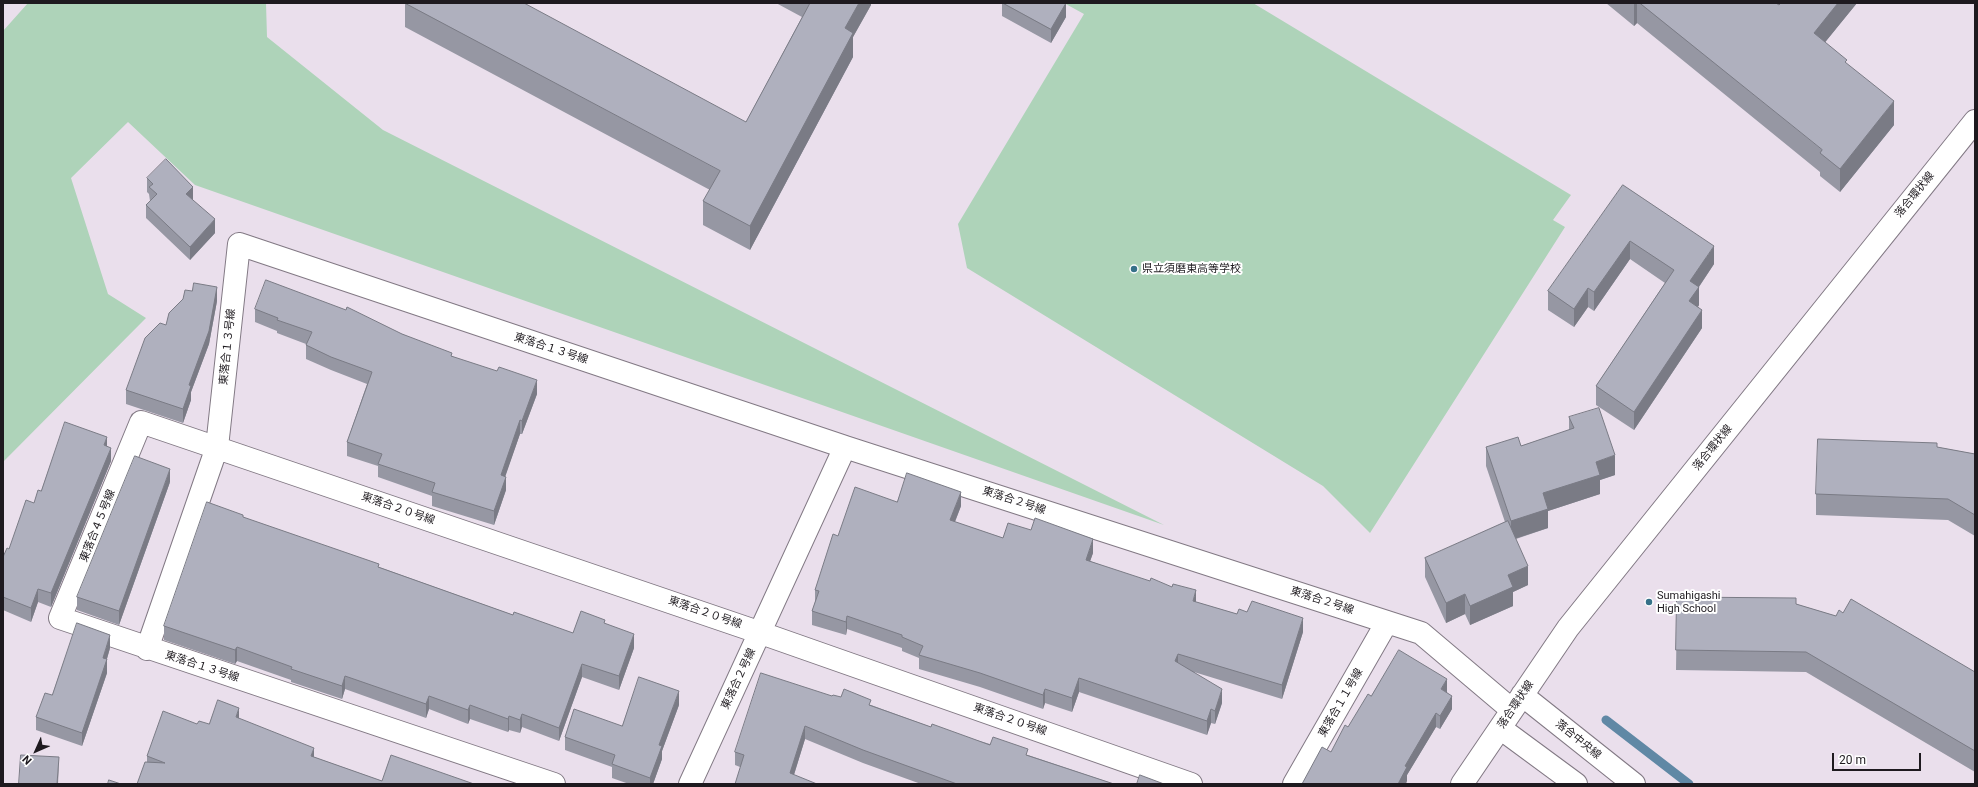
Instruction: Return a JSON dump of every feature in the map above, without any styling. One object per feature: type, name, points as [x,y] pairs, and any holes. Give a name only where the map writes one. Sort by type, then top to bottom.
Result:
[{"type":"street","name":"落合環状線","points":[[1462,784],[1568,628],[1975,121]]},
{"type":"street","name":"東落合１３号線","points":[[554,784],[147,649],[217,447],[239,244],[846,447]]},
{"type":"street","name":"東落合４５号線","points":[[147,649],[60,618],[141,422],[217,447]]},
{"type":"street","name":"東落合２０号線","points":[[217,447],[761,633],[1191,784]]},
{"type":"street","name":"東落合２号線","points":[[690,784],[846,447],[1420,633],[1512,711]]},
{"type":"street","name":"東落合１１号線","points":[[1294,784],[1387,622]]},
{"type":"street","points":[[1512,711],[1576,784]]},
{"type":"street","name":"落合中央線","points":[[1512,711],[1634,784]]},
{"type":"green space","points":[[28,3],[266,3],[267,37],[383,130],[1164,525],[195,185],[128,122],[71,178],[108,294],[146,318],[3,462],[3,31]]},
{"type":"green space","points":[[1064,3],[1253,3],[1571,195],[1553,220],[1565,227],[1370,533],[1323,486],[967,268],[958,224],[1084,14]]},
{"type":"building","points":[[405,3],[524,3],[746,122],[810,3],[859,3],[845,28],[853,33],[750,226],[703,201],[720,171]]},
{"type":"building","points":[[1003,3],[1066,3],[1051,29]]},
{"type":"building","points":[[1640,3],[1776,3],[1779,5],[1781,3],[1838,3],[1814,33],[1847,60],[1845,62],[1894,101],[1840,169],[1820,153],[1822,150]]},
{"type":"building","points":[[166,159],[193,187],[186,194],[215,219],[190,247],[146,205],[157,194],[149,187],[153,184],[147,178]]},
{"type":"building","points":[[1623,185],[1714,246],[1690,281],[1699,287],[1689,301],[1702,310],[1634,412],[1596,386],[1674,270],[1630,241],[1594,292],[1588,288],[1574,309],[1548,291]]},
{"type":"building","points":[[266,280],[346,310],[347,307],[402,334],[452,353],[451,356],[497,371],[499,367],[537,380],[522,421],[520,420],[501,475],[506,477],[494,511],[432,492],[435,483],[378,464],[382,454],[347,442],[372,372],[331,357],[306,345],[312,332],[277,320],[278,318],[255,309]]},
{"type":"building","points":[[194,283],[217,287],[209,331],[189,385],[191,386],[183,409],[126,390],[145,338],[160,323],[166,325],[169,313],[183,299],[185,290],[192,291]]},
{"type":"building","points":[[1599,408],[1615,455],[1596,462],[1600,475],[1543,493],[1548,509],[1511,521],[1486,447],[1518,437],[1521,446],[1574,428],[1569,417]]},
{"type":"building","points":[[65,422],[107,437],[104,445],[111,448],[51,593],[38,589],[31,608],[3,597],[3,557],[7,548],[9,549],[26,500],[34,503],[38,490],[41,491]]},
{"type":"building","points":[[1818,439],[1937,443],[1937,447],[1975,454],[1975,515],[1948,499],[1816,494]]},
{"type":"building","points":[[135,456],[170,469],[119,611],[77,597]]},
{"type":"building","points":[[907,473],[961,492],[950,520],[1003,538],[1008,523],[1031,530],[1035,518],[1093,539],[1086,560],[1150,581],[1151,578],[1172,587],[1173,584],[1196,590],[1193,601],[1237,614],[1239,609],[1247,612],[1252,601],[1303,618],[1282,685],[1178,654],[1175,661],[1222,689],[1215,711],[1211,709],[1207,721],[1079,678],[1072,698],[1045,689],[1043,695],[980,673],[919,655],[923,646],[902,637],[902,635],[847,616],[846,622],[812,611],[819,591],[815,590],[833,534],[838,536],[855,487],[897,502]]},
{"type":"building","points":[[207,502],[243,515],[243,517],[379,564],[378,567],[513,615],[514,612],[573,633],[581,611],[605,620],[604,623],[634,634],[619,676],[582,664],[559,728],[522,714],[520,720],[509,716],[508,719],[470,705],[468,710],[429,696],[426,704],[345,676],[342,686],[291,669],[292,667],[237,647],[235,650],[164,626]]},
{"type":"building","points":[[1508,521],[1528,566],[1508,575],[1513,587],[1470,606],[1465,594],[1446,603],[1425,558]]},
{"type":"building","points":[[1677,597],[1796,598],[1796,604],[1836,616],[1839,610],[1843,613],[1851,599],[1975,672],[1975,751],[1806,652],[1676,650]]},
{"type":"building","points":[[77,623],[110,635],[103,658],[107,659],[82,733],[36,717],[45,693],[52,695]]},
{"type":"building","points":[[1399,650],[1447,679],[1441,689],[1452,696],[1440,716],[1436,713],[1405,766],[1407,767],[1398,784],[1302,784],[1322,747],[1331,752],[1345,725],[1348,727],[1368,694],[1371,696]]},
{"type":"building","points":[[761,673],[832,696],[841,697],[844,689],[871,700],[869,705],[931,727],[932,724],[990,745],[993,737],[1028,749],[1026,755],[1114,784],[957,784],[863,750],[805,726],[790,773],[817,784],[735,784],[744,755],[735,752]]},
{"type":"building","points":[[639,677],[679,691],[659,745],[662,746],[650,778],[612,764],[615,755],[565,737],[574,709],[622,726]]},
{"type":"building","points":[[218,700],[239,708],[236,717],[314,748],[311,756],[382,781],[391,755],[474,784],[137,784],[145,762],[165,763],[147,756],[163,711],[197,724],[199,721],[209,724]]},
{"type":"building","points":[[21,755],[59,757],[57,784],[19,784]]},
{"type":"building","points":[[1140,775],[1164,784],[1137,784]]},
{"type":"building","points":[[109,780],[121,784],[108,784]]},
{"type":"waterway","points":[[1606,720],[1689,784]]},
{"type":"place","name":"県立須磨東高等学校","points":[[1134,269]]},
{"type":"place","name":"Sumahigashi High School","points":[[1649,602]]}]
